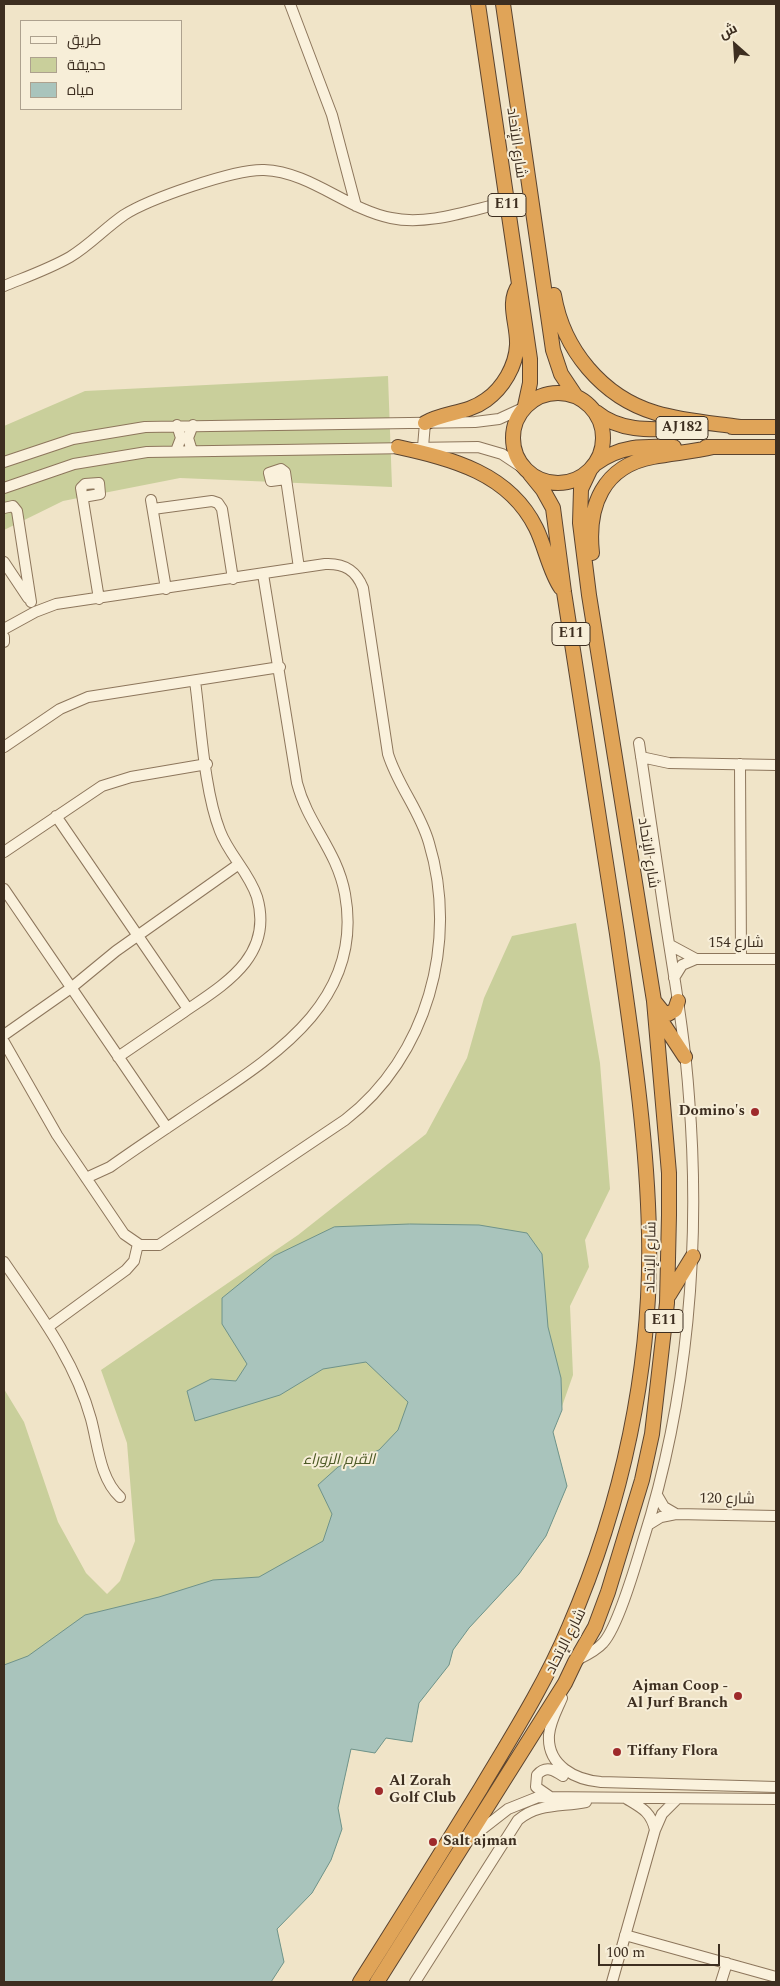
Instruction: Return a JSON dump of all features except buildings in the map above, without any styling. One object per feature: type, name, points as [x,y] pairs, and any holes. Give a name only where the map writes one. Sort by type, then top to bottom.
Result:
[{"type":"highway","name":"شارع الإتحاد","points":[[478,4],[530,359],[530,383],[524,407]]},
{"type":"highway","name":"شارع الإتحاد","points":[[503,4],[555,358],[561,374],[575,396]]},
{"type":"highway","points":[[542,275],[552,286],[560,322],[575,351],[596,378],[628,400],[655,413],[740,427]]},
{"type":"highway","points":[[425,423],[435,418],[457,414],[476,407],[500,388],[512,366],[516,352],[512,302],[520,284]]},
{"type":"highway","points":[[562,392],[575,396],[594,409],[601,425],[603,443],[592,468],[579,478],[560,483],[541,480],[526,471],[512,444],[512,432],[516,419],[524,407],[536,398],[548,393],[562,392]]},
{"type":"highway","name":"AJ182","points":[[594,409],[609,421],[627,428],[776,427]]},
{"type":"highway","points":[[398,447],[454,461],[488,476],[499,484],[522,507],[534,524],[548,554],[556,581],[564,592]]},
{"type":"highway","points":[[589,595],[594,571],[591,538],[592,516],[596,503],[610,478],[633,463],[652,457],[713,447]]},
{"type":"highway","name":"AJ182","points":[[592,468],[615,452],[626,448],[776,447]]},
{"type":"highway","name":"شارع الإتحاد","points":[[377,1982],[565,1683],[574,1662],[594,1627],[608,1592],[642,1480],[652,1434],[667,1303],[669,1173],[655,1006],[589,595],[579,507],[581,489],[592,468]]},
{"type":"highway","name":"شارع الإتحاد","points":[[360,1982],[512,1736],[558,1652],[597,1554],[630,1432],[639,1378],[648,1301],[649,1236],[636,1062],[564,592],[553,508],[543,490],[526,471]]},
{"type":"highway","points":[[655,1006],[668,1014],[675,1010],[678,1001]]},
{"type":"highway","points":[[655,1006],[685,1056]]},
{"type":"highway","points":[[667,1303],[675,1282],[693,1256]]},
{"type":"street","points":[[290,4],[332,114],[356,206]]},
{"type":"street","points":[[4,286],[70,257],[140,205],[188,188],[242,173],[263,170],[288,174],[356,206],[389,218],[412,221],[507,202]]},
{"type":"street","points":[[4,462],[73,439],[109,432],[177,425],[487,421],[524,407]]},
{"type":"street","points":[[423,447],[425,423]]},
{"type":"street","points":[[176,451],[181,438],[177,425]]},
{"type":"street","points":[[192,451],[188,438],[193,425]]},
{"type":"street","points":[[4,488],[74,464],[110,456],[176,451],[478,447],[502,454],[526,471]]},
{"type":"street","points":[[286,479],[299,568]]},
{"type":"street","points":[[82,497],[98,599]]},
{"type":"street","points":[[166,589],[152,504],[212,501],[218,504],[222,509],[232,579]]},
{"type":"street","points":[[4,508],[13,506],[17,511],[31,602]]},
{"type":"street","points":[[4,562],[37,611]]},
{"type":"street","points":[[4,629],[37,611],[56,604],[325,564],[341,565],[355,573],[363,588],[388,754],[393,769],[424,826],[437,874],[440,934],[434,977],[425,1010],[411,1040],[393,1070],[360,1109],[164,1242],[149,1247],[138,1244],[124,1234],[57,1135],[21,1068],[4,1042]]},
{"type":"street","points":[[86,1178],[110,1167],[252,1071],[296,1035],[325,1000],[341,963],[347,923],[344,890],[334,858],[308,814],[300,794],[263,574]]},
{"type":"street","points":[[4,637],[4,642]]},
{"type":"street","points":[[4,747],[60,709],[78,700],[98,695],[280,667]]},
{"type":"street","points":[[118,1056],[225,984],[244,964],[254,949],[260,923],[259,906],[251,883],[225,843],[216,821],[195,681]]},
{"type":"street","points":[[574,1662],[597,1649],[608,1636],[648,1525],[657,1495],[680,1377],[690,1304],[693,1256],[690,1107],[678,1001],[639,743]]},
{"type":"street","points":[[641,757],[669,763],[776,765]]},
{"type":"street","points":[[644,778],[658,766],[669,763]]},
{"type":"street","points":[[4,852],[88,794],[116,780],[206,764]]},
{"type":"street","points":[[740,764],[741,959]]},
{"type":"street","points":[[56,816],[188,1009]]},
{"type":"street","points":[[4,1035],[71,988],[138,935],[238,864]]},
{"type":"street","points":[[4,889],[167,1128]]},
{"type":"street","name":"شارع 154","points":[[670,945],[696,959]]},
{"type":"street","name":"شارع 154","points":[[674,978],[682,965],[696,959],[776,959]]},
{"type":"street","points":[[48,1327],[126,1270],[134,1261],[138,1244]]},
{"type":"street","points":[[4,1262],[48,1327],[79,1382],[107,1478],[120,1498]]},
{"type":"street","points":[[657,1495],[664,1507],[676,1514]]},
{"type":"street","name":"شارع 120","points":[[648,1525],[661,1517],[676,1514],[776,1516]]},
{"type":"street","points":[[565,1683],[551,1723],[549,1741],[557,1762],[577,1778]]},
{"type":"street","points":[[548,1796],[536,1787],[536,1778],[542,1770],[554,1769],[568,1778],[601,1782],[776,1786]]},
{"type":"street","points":[[463,1844],[499,1815],[527,1799],[548,1796],[625,1799],[776,1799]]},
{"type":"street","points":[[415,1982],[518,1820],[533,1809],[581,1803],[598,1798]]},
{"type":"street","points":[[612,1982],[655,1830],[666,1808],[677,1798]]},
{"type":"street","points":[[625,1799],[642,1807],[649,1813],[655,1830]]},
{"type":"street","points":[[625,1935],[776,1977]]},
{"type":"street","points":[[721,1982],[726,1963]]},
{"type":"green space","points":[[388,376],[392,487],[180,478],[63,501],[4,530],[4,426],[85,391]]},
{"type":"green space","name":"القرم الزوراء","points":[[576,923],[600,1063],[610,1189],[585,1240],[589,1267],[570,1306],[573,1375],[553,1432],[567,1486],[546,1536],[519,1574],[469,1628],[453,1650],[449,1665],[419,1703],[412,1742],[386,1738],[375,1753],[351,1749],[338,1808],[342,1829],[331,1860],[312,1893],[277,1929],[284,1962],[271,1982],[4,1982],[4,1389],[24,1422],[58,1522],[86,1573],[107,1594],[120,1581],[135,1541],[127,1443],[101,1370],[298,1235],[426,1134],[467,1058],[484,998],[512,936]]},
{"type":"water","name":"القرم الزوراء","points":[[410,1224],[479,1225],[527,1233],[542,1254],[548,1327],[561,1378],[562,1410],[553,1432],[567,1486],[546,1536],[519,1574],[469,1628],[453,1650],[449,1665],[419,1703],[412,1742],[386,1738],[375,1753],[351,1749],[338,1808],[342,1829],[331,1860],[312,1893],[277,1929],[284,1962],[271,1982],[4,1982],[4,1665],[28,1656],[85,1615],[159,1597],[213,1580],[259,1577],[323,1541],[332,1514],[318,1485],[338,1467],[379,1450],[398,1430],[408,1402],[366,1362],[323,1369],[280,1395],[195,1421],[187,1391],[211,1379],[236,1381],[247,1364],[222,1324],[222,1298],[274,1256],[334,1227]]},
{"type":"place","name":"Domino's","points":[[755,1112]]},
{"type":"place","name":"Ajman Coop - Al Jurf Branch","points":[[738,1696]]},
{"type":"place","name":"Tiffany Flora","points":[[617,1752]]},
{"type":"place","name":"Al Zorah Golf Club","points":[[379,1791]]},
{"type":"place","name":"Salt ajman","points":[[433,1842]]}]
